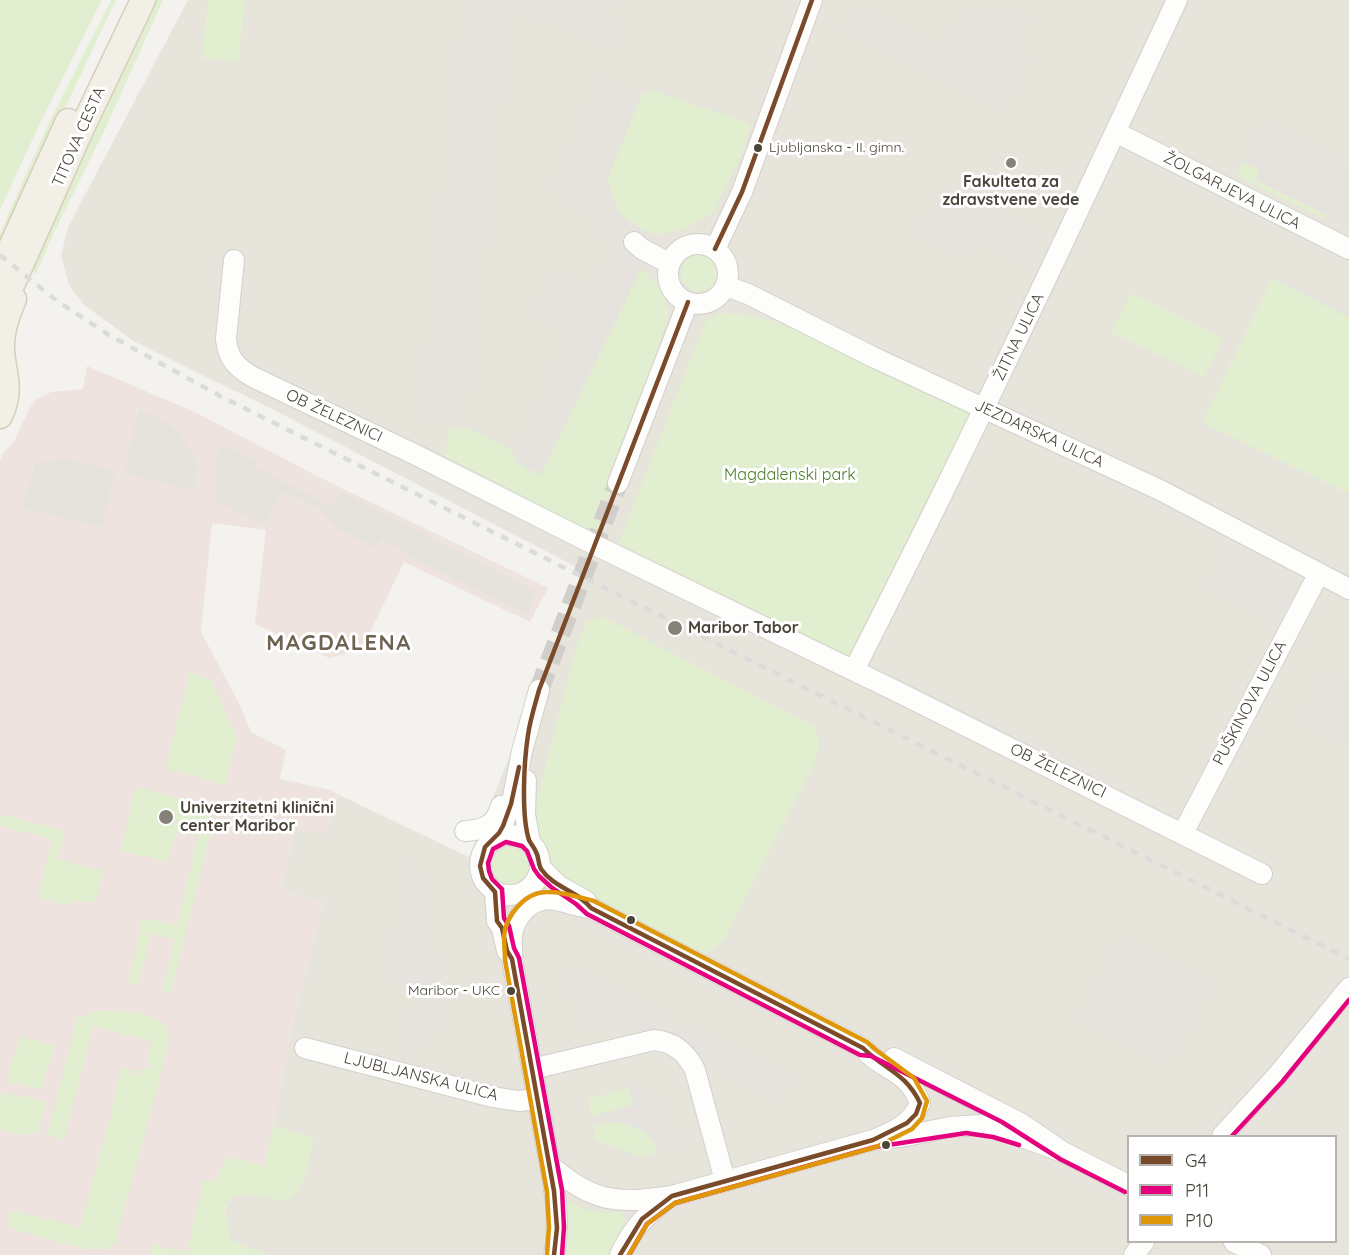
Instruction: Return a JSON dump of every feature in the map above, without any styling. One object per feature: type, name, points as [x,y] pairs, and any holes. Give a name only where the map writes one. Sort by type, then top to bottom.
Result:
[{"type":"main road","name":"TITOVA CESTA","points":[[9,274],[68,121],[126,0]]},
{"type":"main road","name":"TITOVA CESTA","points":[[9,274],[143,0]]},
{"type":"main road","points":[[0,312],[10,286],[9,274]]},
{"type":"main road","points":[[0,416],[8,385],[3,354],[3,333],[16,291],[9,274]]},
{"type":"street","points":[[715,249],[742,192],[812,0]]},
{"type":"street","name":"ŽITNA ULICA","points":[[854,670],[985,408],[1177,0]]},
{"type":"street","name":"ŽOLGARJEVA ULICA","points":[[1115,132],[1349,249]]},
{"type":"street","points":[[634,242],[642,249],[669,263]]},
{"type":"street","points":[[699,244],[715,249],[725,261],[726,286],[718,296],[707,302],[688,302],[679,297],[670,286],[668,274],[669,263],[675,254],[686,246],[699,244]]},
{"type":"street","name":"OB ŽELEZNICI","points":[[234,260],[226,339],[229,355],[240,370],[854,670],[1262,874]]},
{"type":"street","name":"JEZDARSKA ULICA","points":[[726,286],[748,294],[873,357],[1160,490],[1349,589]]},
{"type":"street","points":[[618,483],[688,302]]},
{"type":"street","name":"PUŠKINOVA ULICA","points":[[1183,833],[1318,573]]},
{"type":"street","points":[[498,837],[511,805],[522,751],[539,690]]},
{"type":"street","points":[[465,831],[483,830],[492,825],[496,819],[516,755],[528,734]]},
{"type":"street","points":[[528,734],[525,814],[530,843],[537,853],[540,867],[537,878],[523,892],[512,895],[495,892],[483,880],[479,865],[485,846],[498,837],[513,835],[530,843]]},
{"type":"street","points":[[540,867],[559,886],[584,899],[591,908]]},
{"type":"street","points":[[495,892],[497,921],[502,928],[507,951],[512,959]]},
{"type":"street","points":[[554,1255],[558,1216],[551,1166],[512,959],[514,929],[522,913],[538,901],[553,899],[591,908],[863,1048],[872,1059],[908,1080],[920,1103],[916,1114],[907,1124],[873,1140]]},
{"type":"street","points":[[1224,1135],[1276,1077],[1349,988]]},
{"type":"street","points":[[532,1069],[654,1041],[664,1041],[678,1047],[688,1057],[695,1070],[725,1181]]},
{"type":"street","name":"LJUBLJANSKA ULICA","points":[[305,1048],[493,1097],[518,1101],[538,1099]]},
{"type":"street","points":[[863,1048],[873,1048],[1006,1115],[1063,1152],[1127,1184]]},
{"type":"street","points":[[551,1166],[582,1190],[598,1196],[620,1200],[642,1200],[672,1196],[873,1140],[950,1127],[981,1125],[1063,1152]]},
{"type":"street","points":[[620,1255],[642,1219],[672,1196]]},
{"type":"street","points":[[1134,1255],[1143,1243]]},
{"type":"street","points":[[1236,1243],[1260,1255]]},
{"type":"shaded area","points":[[188,0],[1349,0],[1349,1255],[267,1255],[232,1241],[229,1237],[225,1214],[227,1203],[241,1194],[259,1195],[314,1138],[273,1126],[291,1029],[323,902],[281,890],[295,828],[335,806],[337,794],[469,857],[584,571],[272,409],[135,342],[84,305],[69,285],[61,256],[68,227]]},
{"type":"shaded area","points":[[468,0],[610,0],[603,18],[622,24],[611,48],[558,23],[507,5],[460,420],[424,416]]},
{"type":"shaded area","points":[[998,8],[1025,21],[1011,50],[1025,57],[1001,106],[846,30],[856,11],[945,55],[967,9],[991,20]]},
{"type":"shaded area","points":[[603,79],[641,96],[607,180],[619,213],[642,230],[655,235],[540,475],[514,461],[574,335],[537,316],[556,277],[594,296],[615,254],[593,213],[557,188]]},
{"type":"shaded area","points":[[1265,127],[1349,168],[1349,226],[1255,180],[1260,169],[1248,164]]},
{"type":"shaded area","points":[[963,199],[1036,233],[1023,261],[978,240],[970,256],[922,233],[933,208],[954,218]]},
{"type":"shaded area","name":"Univerzitetni klinični center Maribor","points":[[87,366],[199,414],[321,478],[548,588],[530,622],[404,562],[362,649],[329,658],[255,624],[266,530],[212,523],[201,632],[240,705],[251,732],[286,750],[280,779],[331,790],[337,794],[327,833],[295,828],[281,890],[323,902],[291,1029],[273,1126],[314,1137],[303,1180],[290,1199],[286,1201],[250,1193],[241,1194],[225,1206],[229,1237],[232,1241],[267,1255],[0,1255],[0,460],[3,453],[14,442],[29,409],[36,400],[51,392],[83,389]]},
{"type":"shaded area","points":[[139,409],[159,418],[176,430],[188,446],[197,460],[196,491],[124,473]]},
{"type":"shaded area","points":[[221,444],[256,461],[256,467],[332,507],[341,491],[536,591],[528,616],[411,558],[404,551],[381,539],[375,548],[337,529],[321,511],[283,491],[263,526],[216,501],[215,461]]},
{"type":"shaded area","points":[[63,458],[116,471],[102,527],[23,508],[35,463]]},
{"type":"shaded area","points":[[1229,551],[1296,583],[1279,618],[1213,586]]},
{"type":"shaded area","points":[[1329,674],[1349,683],[1349,747],[1301,723]]},
{"type":"shaded area","points":[[399,858],[413,862],[448,1032],[420,1025],[411,1060],[401,1058],[420,990],[386,980],[403,914]]},
{"type":"shaded area","points":[[1121,943],[1205,985],[1165,1063],[1082,1021]]},
{"type":"shaded area","points":[[573,968],[664,1013],[667,1026],[623,1034],[617,1024],[584,1032],[570,974]]},
{"type":"shaded area","points":[[689,1027],[788,1079],[778,1097],[666,1037],[667,1032]]},
{"type":"shaded area","points":[[635,1087],[663,1102],[676,1148],[659,1152],[646,1133],[630,1125],[614,1122],[611,1111],[633,1105],[629,1088]]},
{"type":"green space","points":[[0,0],[102,0],[40,123],[0,210]]},
{"type":"green space","points":[[111,0],[116,0],[0,246],[0,233],[47,127]]},
{"type":"green space","points":[[153,0],[163,0],[36,274],[31,270]]},
{"type":"green space","points":[[208,0],[245,0],[238,62],[202,58]]},
{"type":"green space","points":[[651,90],[751,124],[740,157],[714,212],[685,229],[655,235],[642,230],[619,213],[607,179],[641,96]]},
{"type":"green space","points":[[1243,164],[1260,169],[1256,180],[1327,215],[1325,219],[1237,176]]},
{"type":"green space","points":[[699,255],[712,260],[717,273],[712,286],[699,291],[686,286],[681,273],[686,260]]},
{"type":"green space","points":[[641,268],[665,294],[668,317],[594,539],[444,461],[450,427],[471,430],[512,450],[514,461],[541,475]]},
{"type":"green space","points":[[1272,279],[1349,318],[1349,494],[1202,422]]},
{"type":"green space","points":[[1131,293],[1223,338],[1204,377],[1111,332]]},
{"type":"green space","name":"Magdalenski park","points":[[718,313],[742,314],[789,325],[973,409],[849,660],[617,547],[702,330],[707,320]]},
{"type":"green space","points":[[601,616],[814,726],[817,735],[819,747],[816,760],[726,937],[700,958],[564,880],[545,851],[532,818],[577,644],[586,622]]},
{"type":"green space","points":[[190,672],[211,680],[237,737],[225,785],[165,768]]},
{"type":"green space","points":[[135,787],[197,803],[207,808],[214,820],[171,991],[162,994],[175,939],[151,933],[138,985],[128,983],[143,918],[177,925],[198,836],[176,831],[168,862],[121,851]]},
{"type":"green space","points":[[0,814],[65,831],[58,860],[103,871],[96,902],[75,902],[68,905],[38,897],[52,839],[0,826]]},
{"type":"green space","points":[[510,848],[523,853],[528,866],[523,879],[510,884],[497,879],[492,866],[497,853]]},
{"type":"green space","points":[[99,1011],[125,1012],[152,1017],[167,1025],[169,1040],[115,1243],[108,1248],[89,1249],[13,1229],[8,1223],[10,1213],[13,1211],[80,1227],[110,1118],[121,1068],[135,1070],[134,1074],[139,1075],[140,1070],[150,1068],[150,1062],[147,1060],[151,1041],[93,1026],[64,1139],[47,1135],[77,1019]]},
{"type":"green space","points":[[20,1036],[55,1045],[41,1090],[6,1081]]},
{"type":"green space","points":[[629,1088],[634,1105],[591,1116],[588,1099]]},
{"type":"green space","points":[[2,1092],[46,1101],[38,1133],[26,1135],[0,1129]]},
{"type":"green space","points":[[614,1122],[647,1135],[659,1152],[642,1157],[596,1140],[593,1126]]},
{"type":"green space","points":[[273,1126],[314,1137],[306,1173],[298,1190],[286,1201],[246,1194],[232,1199],[225,1206],[229,1237],[232,1241],[267,1255],[150,1255],[153,1245],[187,1252],[203,1181],[213,1182],[228,1156],[264,1167]]},
{"type":"green space","points":[[571,1201],[595,1212],[621,1211],[626,1220],[610,1255],[563,1255],[568,1229],[567,1204]]},
{"type":"tunnel","points":[[539,690],[618,483]]},
{"type":"railway","points":[[0,255],[57,301],[109,335],[220,396],[1349,959]]},
{"type":"transit line","name":"G4","points":[[715,249],[742,192],[812,0]]},
{"type":"transit line","name":"G4","points":[[620,1255],[642,1219],[672,1196],[873,1140],[907,1123],[916,1114],[920,1103],[902,1078],[863,1048],[591,908],[580,897],[546,875],[539,865],[537,854],[529,840],[524,803],[525,759],[531,718],[539,690],[688,302]]},
{"type":"transit line","name":"G4","points":[[519,767],[511,804],[503,826],[485,847],[480,866],[483,878],[495,892],[497,921],[502,928],[507,951],[512,959],[554,1191],[557,1228],[554,1255]]},
{"type":"transit line","name":"P11","points":[[562,1255],[564,1227],[562,1190],[519,958],[509,926],[504,918],[502,889],[492,879],[489,871],[488,863],[493,849],[506,842],[522,846],[527,851],[539,876],[587,914],[860,1055],[871,1056],[1002,1122],[1060,1159],[1125,1192]]},
{"type":"transit line","name":"P10","points":[[547,1254],[549,1227],[547,1192],[505,960],[504,936],[508,920],[524,900],[539,893],[553,892],[594,901],[867,1042],[914,1078],[927,1101],[922,1118],[912,1129],[876,1147],[675,1203],[647,1224],[629,1255]]},
{"type":"transit line","name":"P11","points":[[1233,1135],[1282,1082],[1349,1000]]},
{"type":"transit line","name":"P11","points":[[629,1255],[647,1224],[675,1203],[875,1147],[966,1133],[993,1137],[1019,1145]]},
{"type":"place","name":"Ljubljanska - II. gimn.","points":[[758,148]]},
{"type":"place","name":"Fakulteta za zdravstvene vede","points":[[1011,163]]},
{"type":"place","name":"Maribor Tabor","points":[[675,628]]},
{"type":"place","name":"Univerzitetni klinični center Maribor","points":[[166,817]]},
{"type":"place","name":"Maribor - UKC","points":[[511,991]]},
{"type":"district","name":"MAGDALENA","points":[[339,643]]}]
